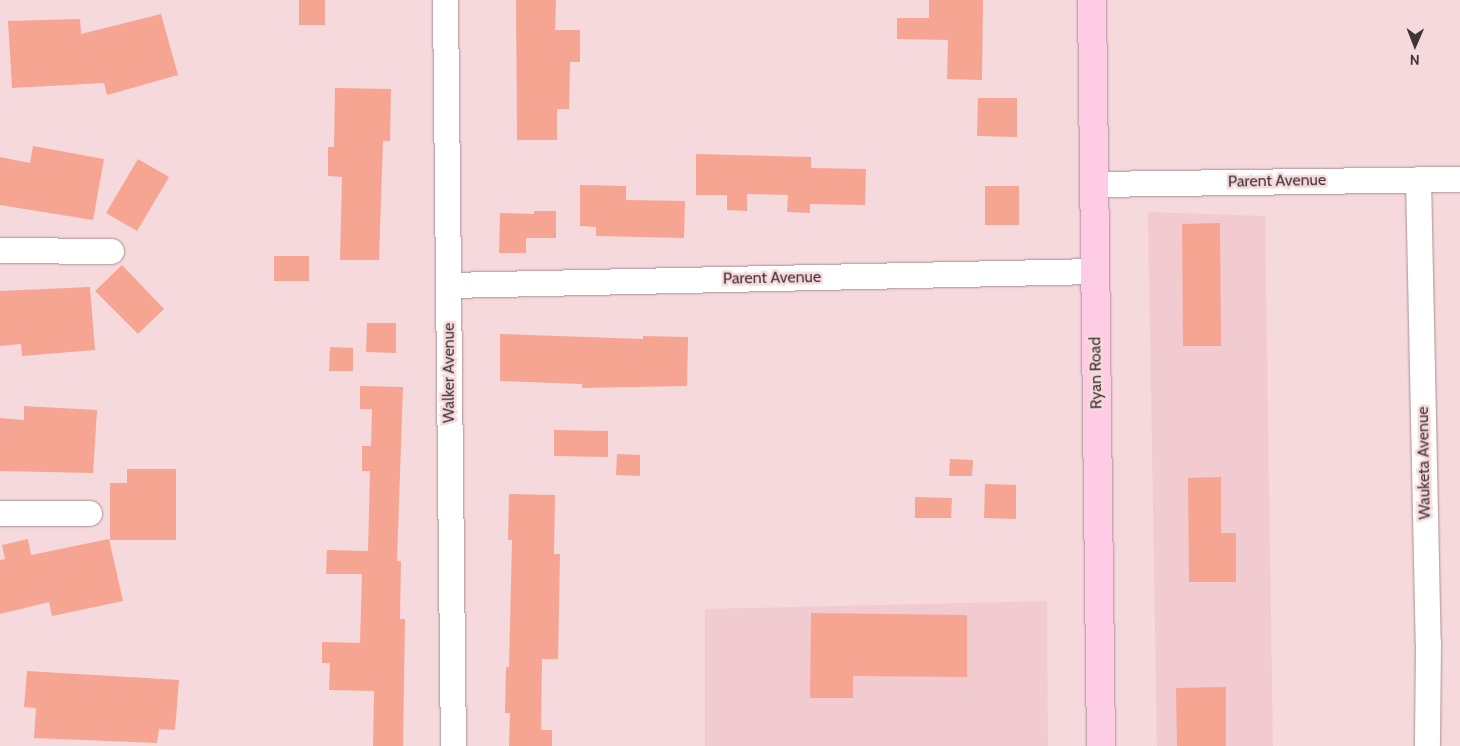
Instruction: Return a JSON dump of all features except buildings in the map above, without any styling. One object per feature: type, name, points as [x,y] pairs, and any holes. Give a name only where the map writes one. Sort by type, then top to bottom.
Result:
[{"type":"main road","name":"Ryan Road","points":[[1092,0],[1101,746]]},
{"type":"street","name":"Walker Avenue","points":[[445,0],[453,746]]},
{"type":"street","name":"Wauketa Avenue","points":[[1418,179],[1428,643],[1427,746]]},
{"type":"street","name":"Parent Avenue","points":[[1094,184],[1460,179]]},
{"type":"street","points":[[0,250],[111,251]]},
{"type":"street","name":"Parent Avenue","points":[[448,285],[1096,271]]},
{"type":"street","points":[[0,513],[88,513]]},
{"type":"shaded area","points":[[1148,212],[1265,216],[1273,746],[1157,746]]},
{"type":"shaded area","points":[[1047,601],[1048,746],[705,746],[705,609]]}]
